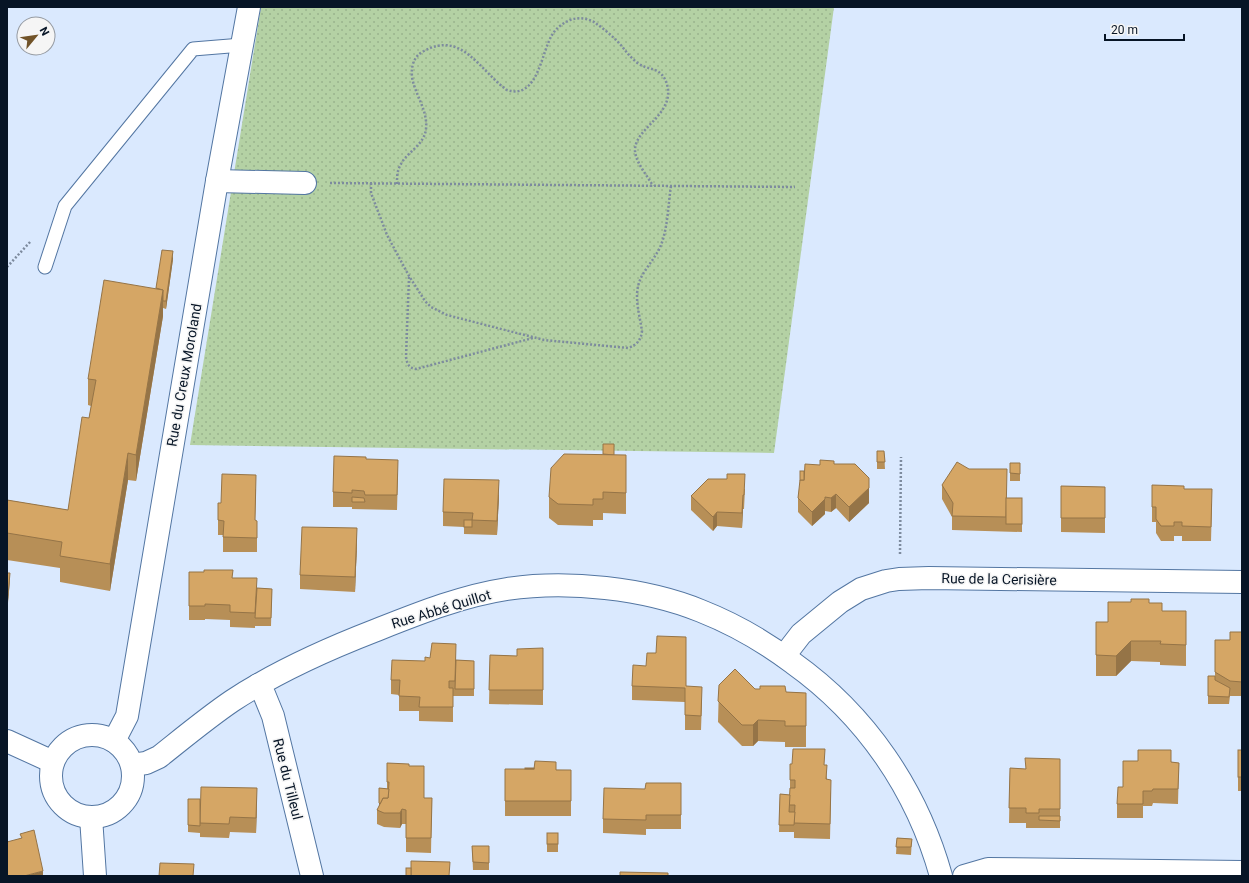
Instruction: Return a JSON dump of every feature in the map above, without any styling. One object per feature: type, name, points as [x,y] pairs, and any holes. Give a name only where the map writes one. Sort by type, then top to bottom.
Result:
[{"type":"street","name":"Rue du Creux Moroland","points":[[114,741],[127,716],[217,181],[249,7]]},
{"type":"street","points":[[217,181],[305,183]]},
{"type":"street","name":"Rue de la Cerisière","points":[[784,656],[801,634],[840,602],[872,584],[899,579],[928,578],[1242,582]]},
{"type":"street","name":"Rue Abbé Quillot","points":[[132,765],[146,763],[159,757],[232,701],[258,685],[320,654],[408,617],[443,605],[508,589],[581,586],[612,589],[669,601],[700,610],[754,637],[810,674],[832,695],[878,745],[898,774],[922,821],[934,852],[941,876]]},
{"type":"street","name":"Rue du Tilleul","points":[[258,685],[264,694],[273,716],[312,876]]},
{"type":"street","points":[[91,734],[103,736],[114,741],[128,756],[132,765],[133,776],[127,797],[112,812],[102,816],[91,817],[80,815],[70,810],[55,794],[51,784],[53,762],[59,751],[67,742],[78,736],[91,734]]},
{"type":"street","points":[[7,741],[53,762]]},
{"type":"street","points":[[91,817],[95,876]]},
{"type":"street","points":[[964,876],[988,869],[1242,872]]},
{"type":"lane","points":[[45,267],[65,206],[193,49],[242,45]]},
{"type":"path","points":[[396,184],[399,166],[421,142],[426,129],[423,106],[412,77],[412,65],[416,56],[431,47],[454,46],[464,51],[507,90],[519,90],[530,84],[537,75],[552,35],[556,30],[566,22],[578,18],[586,18],[615,39],[642,66],[660,72],[665,78],[668,86],[669,97],[666,105],[639,138],[635,151],[637,158],[653,186]]},
{"type":"path","points":[[305,183],[795,187]]},
{"type":"path","points":[[371,183],[370,193],[387,235],[409,276],[425,301],[437,311],[447,315],[544,340],[622,348],[633,346],[638,342],[642,331],[636,290],[639,281],[662,243],[671,186]]},
{"type":"path","points":[[409,276],[406,357],[407,363],[412,368],[416,369],[534,337]]},
{"type":"path","points":[[899,579],[901,457]]},
{"type":"green space","points":[[261,7],[834,7],[774,453],[190,445]]},
{"type":"building","points":[[162,250],[173,251],[166,301],[163,301],[163,290],[156,288]]},
{"type":"building","points":[[104,280],[163,290],[136,455],[128,453],[110,564],[60,556],[62,542],[7,533],[7,500],[68,510],[82,417],[89,418],[96,380],[88,379]]},
{"type":"building","points":[[603,444],[614,444],[614,455],[603,454]]},
{"type":"building","points":[[877,451],[884,451],[885,462],[877,462]]},
{"type":"building","points":[[564,454],[626,455],[626,493],[603,492],[603,499],[593,499],[593,505],[558,504],[549,497],[551,468]]},
{"type":"building","points":[[334,456],[398,460],[397,495],[365,495],[364,491],[352,490],[352,493],[333,492]]},
{"type":"building","points":[[820,460],[834,461],[834,464],[855,464],[869,478],[869,488],[849,507],[836,494],[831,498],[825,497],[825,499],[812,512],[798,498],[800,480],[804,480],[805,464],[820,465]]},
{"type":"building","points":[[957,462],[969,469],[1007,469],[1006,517],[952,516],[953,503],[942,485]]},
{"type":"building","points":[[1010,463],[1020,463],[1020,474],[1010,473]]},
{"type":"building","points":[[800,471],[804,471],[804,480],[800,480]]},
{"type":"building","points":[[222,474],[256,475],[255,520],[257,521],[257,538],[223,537],[224,521],[218,520],[218,503],[221,503]]},
{"type":"building","points":[[727,474],[745,474],[742,513],[717,512],[713,517],[691,496],[708,479],[727,479]]},
{"type":"building","points":[[444,479],[499,480],[497,521],[472,520],[473,513],[443,512]]},
{"type":"building","points":[[1152,485],[1184,486],[1184,489],[1212,489],[1211,527],[1182,526],[1182,522],[1174,522],[1174,526],[1161,526],[1156,519],[1156,507],[1152,507]]},
{"type":"building","points":[[1061,486],[1105,487],[1105,518],[1061,518]]},
{"type":"building","points":[[352,497],[364,498],[365,502],[352,502]]},
{"type":"building","points":[[1006,498],[1022,498],[1022,524],[1006,524]]},
{"type":"building","points":[[464,520],[472,520],[472,527],[464,527]]},
{"type":"building","points":[[302,527],[357,528],[355,577],[300,575]]},
{"type":"building","points":[[204,570],[233,570],[232,578],[257,578],[255,613],[230,612],[230,605],[205,604],[205,606],[189,606],[189,572],[204,572]]},
{"type":"building","points":[[7,573],[10,573],[7,606]]},
{"type":"building","points":[[257,588],[272,589],[271,618],[255,618]]},
{"type":"building","points":[[1131,599],[1149,599],[1149,603],[1162,603],[1162,611],[1186,611],[1186,645],[1160,644],[1161,641],[1131,641],[1116,656],[1096,655],[1096,622],[1108,622],[1108,602],[1131,602]]},
{"type":"building","points":[[1230,632],[1242,632],[1242,682],[1230,681],[1215,672],[1215,640],[1230,640]]},
{"type":"building","points":[[657,636],[686,637],[686,686],[702,687],[701,716],[685,715],[685,688],[632,686],[633,665],[646,666],[647,653],[656,653]]},
{"type":"building","points":[[432,643],[456,644],[455,681],[449,681],[449,688],[453,688],[453,707],[419,707],[420,697],[399,696],[400,680],[391,680],[392,660],[425,661],[425,657],[430,658]]},
{"type":"building","points":[[543,648],[543,690],[489,690],[490,655],[517,656],[517,649]]},
{"type":"building","points":[[456,660],[474,661],[474,689],[455,689]]},
{"type":"building","points":[[735,669],[755,689],[760,689],[760,686],[785,686],[786,692],[806,693],[806,726],[785,726],[785,721],[758,720],[753,725],[742,725],[718,701],[719,685]]},
{"type":"building","points":[[1208,676],[1215,676],[1215,680],[1230,688],[1229,697],[1208,696]]},
{"type":"building","points":[[793,749],[825,749],[824,765],[827,765],[826,779],[831,780],[830,824],[794,823],[795,805],[789,805],[790,788],[795,788],[795,780],[790,780],[790,764],[792,764]]},
{"type":"building","points":[[1138,750],[1171,750],[1171,762],[1179,763],[1178,789],[1153,789],[1152,791],[1143,791],[1143,804],[1117,804],[1118,787],[1123,787],[1123,761],[1138,761]]},
{"type":"building","points":[[1238,750],[1242,750],[1242,777],[1238,777]]},
{"type":"building","points":[[1025,758],[1060,759],[1060,809],[1039,809],[1039,813],[1026,813],[1026,808],[1009,808],[1010,768],[1026,769]]},
{"type":"building","points":[[535,761],[556,762],[556,770],[571,770],[571,801],[505,801],[505,769],[534,769]]},
{"type":"building","points":[[387,763],[409,764],[409,766],[424,766],[424,798],[432,798],[431,838],[406,838],[406,810],[402,809],[400,813],[384,813],[377,810],[383,798],[388,798],[389,782],[387,782]]},
{"type":"building","points":[[646,783],[681,783],[681,815],[646,815],[646,820],[603,819],[604,788],[645,789]]},
{"type":"building","points":[[201,787],[257,788],[256,818],[230,817],[229,824],[200,823]]},
{"type":"building","points":[[379,788],[389,789],[388,798],[383,798],[380,804],[379,803]]},
{"type":"building","points":[[780,794],[790,795],[789,812],[795,812],[794,825],[779,825]]},
{"type":"building","points":[[188,799],[200,799],[200,826],[188,825]]},
{"type":"building","points":[[1039,816],[1060,816],[1060,821],[1039,820]]},
{"type":"building","points":[[34,830],[43,871],[24,876],[7,876],[7,842],[22,838],[20,834]]},
{"type":"building","points":[[547,833],[558,833],[558,844],[547,844]]},
{"type":"building","points":[[897,838],[912,839],[911,847],[896,847]]},
{"type":"building","points":[[472,846],[489,846],[489,863],[473,862]]},
{"type":"building","points":[[411,861],[450,862],[449,876],[411,876]]},
{"type":"building","points":[[160,863],[194,864],[193,876],[159,876]]},
{"type":"building","points":[[406,868],[411,868],[411,876],[406,876]]},
{"type":"building","points":[[620,872],[668,873],[668,876],[620,876]]}]
